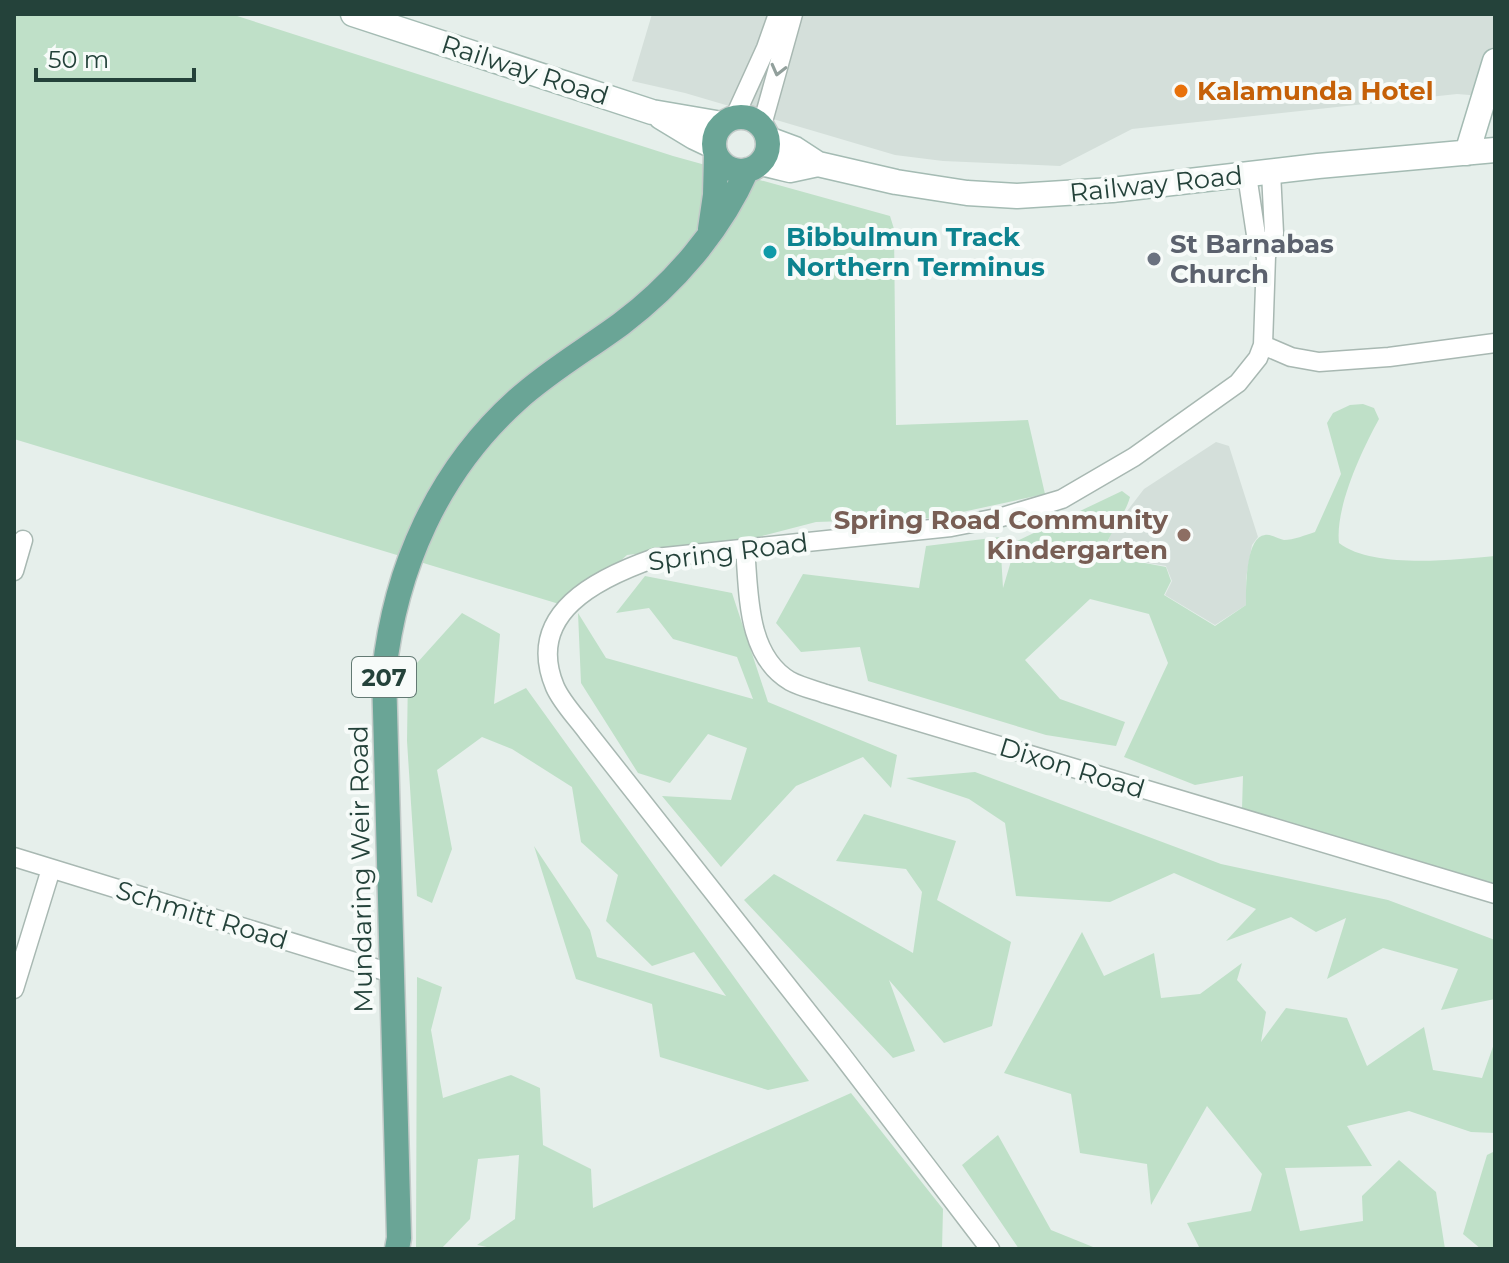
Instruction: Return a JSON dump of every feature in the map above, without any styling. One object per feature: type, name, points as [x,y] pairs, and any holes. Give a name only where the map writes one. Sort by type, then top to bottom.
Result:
[{"type":"main road","name":"Railway Road","points":[[353,14],[652,112],[694,137],[721,135]]},
{"type":"main road","points":[[1467,153],[1495,61]]},
{"type":"main road","points":[[754,167],[735,170],[724,165],[721,135],[754,119],[765,132]]},
{"type":"main road","name":"Railway Road","points":[[765,132],[818,164],[929,188],[1017,196],[1112,190],[1495,150]]},
{"type":"main road","name":"207","points":[[754,167],[768,150],[765,132]]},
{"type":"main road","name":"Mundaring Weir Road","points":[[709,232],[721,135]]},
{"type":"main road","name":"Railway Road","points":[[754,167],[790,170],[818,164]]},
{"type":"main road","name":"Mundaring Weir Road","points":[[397,1249],[384,673],[396,599],[419,534],[453,473],[493,423],[519,398],[647,304],[684,268],[754,167]]},
{"type":"street","name":"207","points":[[721,135],[766,48],[778,14]]},
{"type":"street","name":"207","points":[[765,132],[793,14]]},
{"type":"street","points":[[1259,174],[1274,233],[1266,256],[1263,345],[1291,357],[1319,362],[1389,357],[1495,343]]},
{"type":"street","name":"Spring Road","points":[[990,1249],[556,690],[547,648],[553,628],[563,610],[588,588],[620,570],[655,558],[951,527],[1002,517],[1062,499],[1134,457],[1238,383],[1258,358],[1263,345]]},
{"type":"street","points":[[14,571],[23,540]]},
{"type":"street","name":"Dixon Road","points":[[745,548],[751,618],[761,648],[771,665],[790,681],[841,699],[1495,894]]},
{"type":"street","name":"Schmitt Road","points":[[14,857],[391,973]]},
{"type":"street","points":[[14,989],[51,869]]},
{"type":"shaded area","points":[[652,14],[1495,14],[1495,97],[1457,94],[1132,129],[1060,166],[943,161],[895,155],[685,93],[632,81]]},
{"type":"shaded area","name":"Spring Road Community Kindergarten","points":[[1216,442],[1229,446],[1258,537],[1252,545],[1246,578],[1246,605],[1215,625],[1165,595],[1172,581],[1166,566],[1113,557],[1107,546],[1111,532],[1144,489]]},
{"type":"green space","points":[[14,14],[231,14],[673,156],[890,216],[894,229],[896,425],[1028,420],[1045,494],[935,518],[816,522],[743,541],[627,555],[569,607],[14,439]]},
{"type":"green space","points":[[1363,404],[1374,408],[1379,419],[1345,496],[1339,543],[1372,557],[1392,560],[1495,556],[1495,888],[1242,809],[1243,776],[1195,785],[1124,757],[1168,663],[1149,614],[1090,599],[1025,660],[1060,699],[1125,722],[1116,746],[1046,735],[868,681],[860,647],[801,652],[776,623],[803,574],[919,588],[926,546],[1000,537],[1003,588],[1017,541],[1122,491],[1130,497],[1106,546],[1113,557],[1166,567],[1171,581],[1164,595],[1215,626],[1246,605],[1248,565],[1258,538],[1267,535],[1288,540],[1315,532],[1341,474],[1327,423],[1333,413],[1350,405]]},
{"type":"green space","points":[[645,576],[732,593],[768,702],[897,755],[891,788],[863,757],[796,786],[721,867],[662,796],[731,800],[747,748],[708,734],[670,783],[638,773],[581,683],[578,613],[606,658],[753,699],[737,657],[673,639],[649,608],[616,613]]},
{"type":"green space","points":[[462,613],[500,634],[494,704],[526,688],[809,1081],[768,1090],[660,1057],[652,1004],[576,979],[534,846],[590,930],[597,957],[726,996],[694,952],[652,966],[606,921],[618,875],[581,842],[572,787],[512,749],[482,737],[437,770],[452,849],[432,903],[417,896],[407,741],[408,673]]},
{"type":"green space","points":[[975,772],[1221,864],[1388,900],[1495,940],[1495,999],[1441,1010],[1458,969],[1383,948],[1327,979],[1346,918],[1316,932],[1291,917],[1226,941],[1256,909],[1174,873],[1110,902],[1016,896],[1005,823],[969,799],[906,778]]},
{"type":"green space","points":[[864,814],[956,841],[937,900],[1011,942],[992,1026],[944,1043],[889,980],[915,1051],[893,1058],[744,900],[774,874],[913,953],[922,892],[906,869],[836,861]]},
{"type":"green space","points":[[1082,932],[1104,976],[1154,953],[1161,998],[1200,994],[1242,963],[1237,980],[1266,1012],[1261,1042],[1286,1008],[1347,1018],[1367,1066],[1424,1027],[1433,1070],[1482,1078],[1495,1041],[1495,1133],[1471,1132],[1409,1111],[1347,1126],[1372,1166],[1285,1168],[1300,1231],[1363,1221],[1362,1196],[1399,1160],[1436,1192],[1445,1249],[1200,1249],[1187,1223],[1251,1211],[1262,1174],[1207,1106],[1151,1205],[1147,1164],[1080,1153],[1071,1094],[1004,1073]]},
{"type":"green space","points":[[417,977],[442,987],[431,1030],[443,1098],[511,1075],[540,1088],[543,1145],[591,1169],[593,1208],[851,1093],[943,1209],[942,1249],[497,1249],[477,1245],[515,1219],[519,1155],[478,1159],[470,1219],[441,1249],[416,1249]]},
{"type":"green space","points":[[998,1135],[1051,1230],[1098,1249],[1019,1249],[962,1165]]},
{"type":"green space","points":[[1495,1151],[1495,1249],[1481,1249],[1463,1234],[1487,1155]]},
{"type":"place","name":"Kalamunda Hotel","points":[[1181,91]]},
{"type":"place","name":"Bibbulmun Track Northern Terminus","points":[[770,252]]},
{"type":"place","name":"St Barnabas Church","points":[[1154,259]]},
{"type":"place","name":"Spring Road Community Kindergarten","points":[[1184,535]]}]
